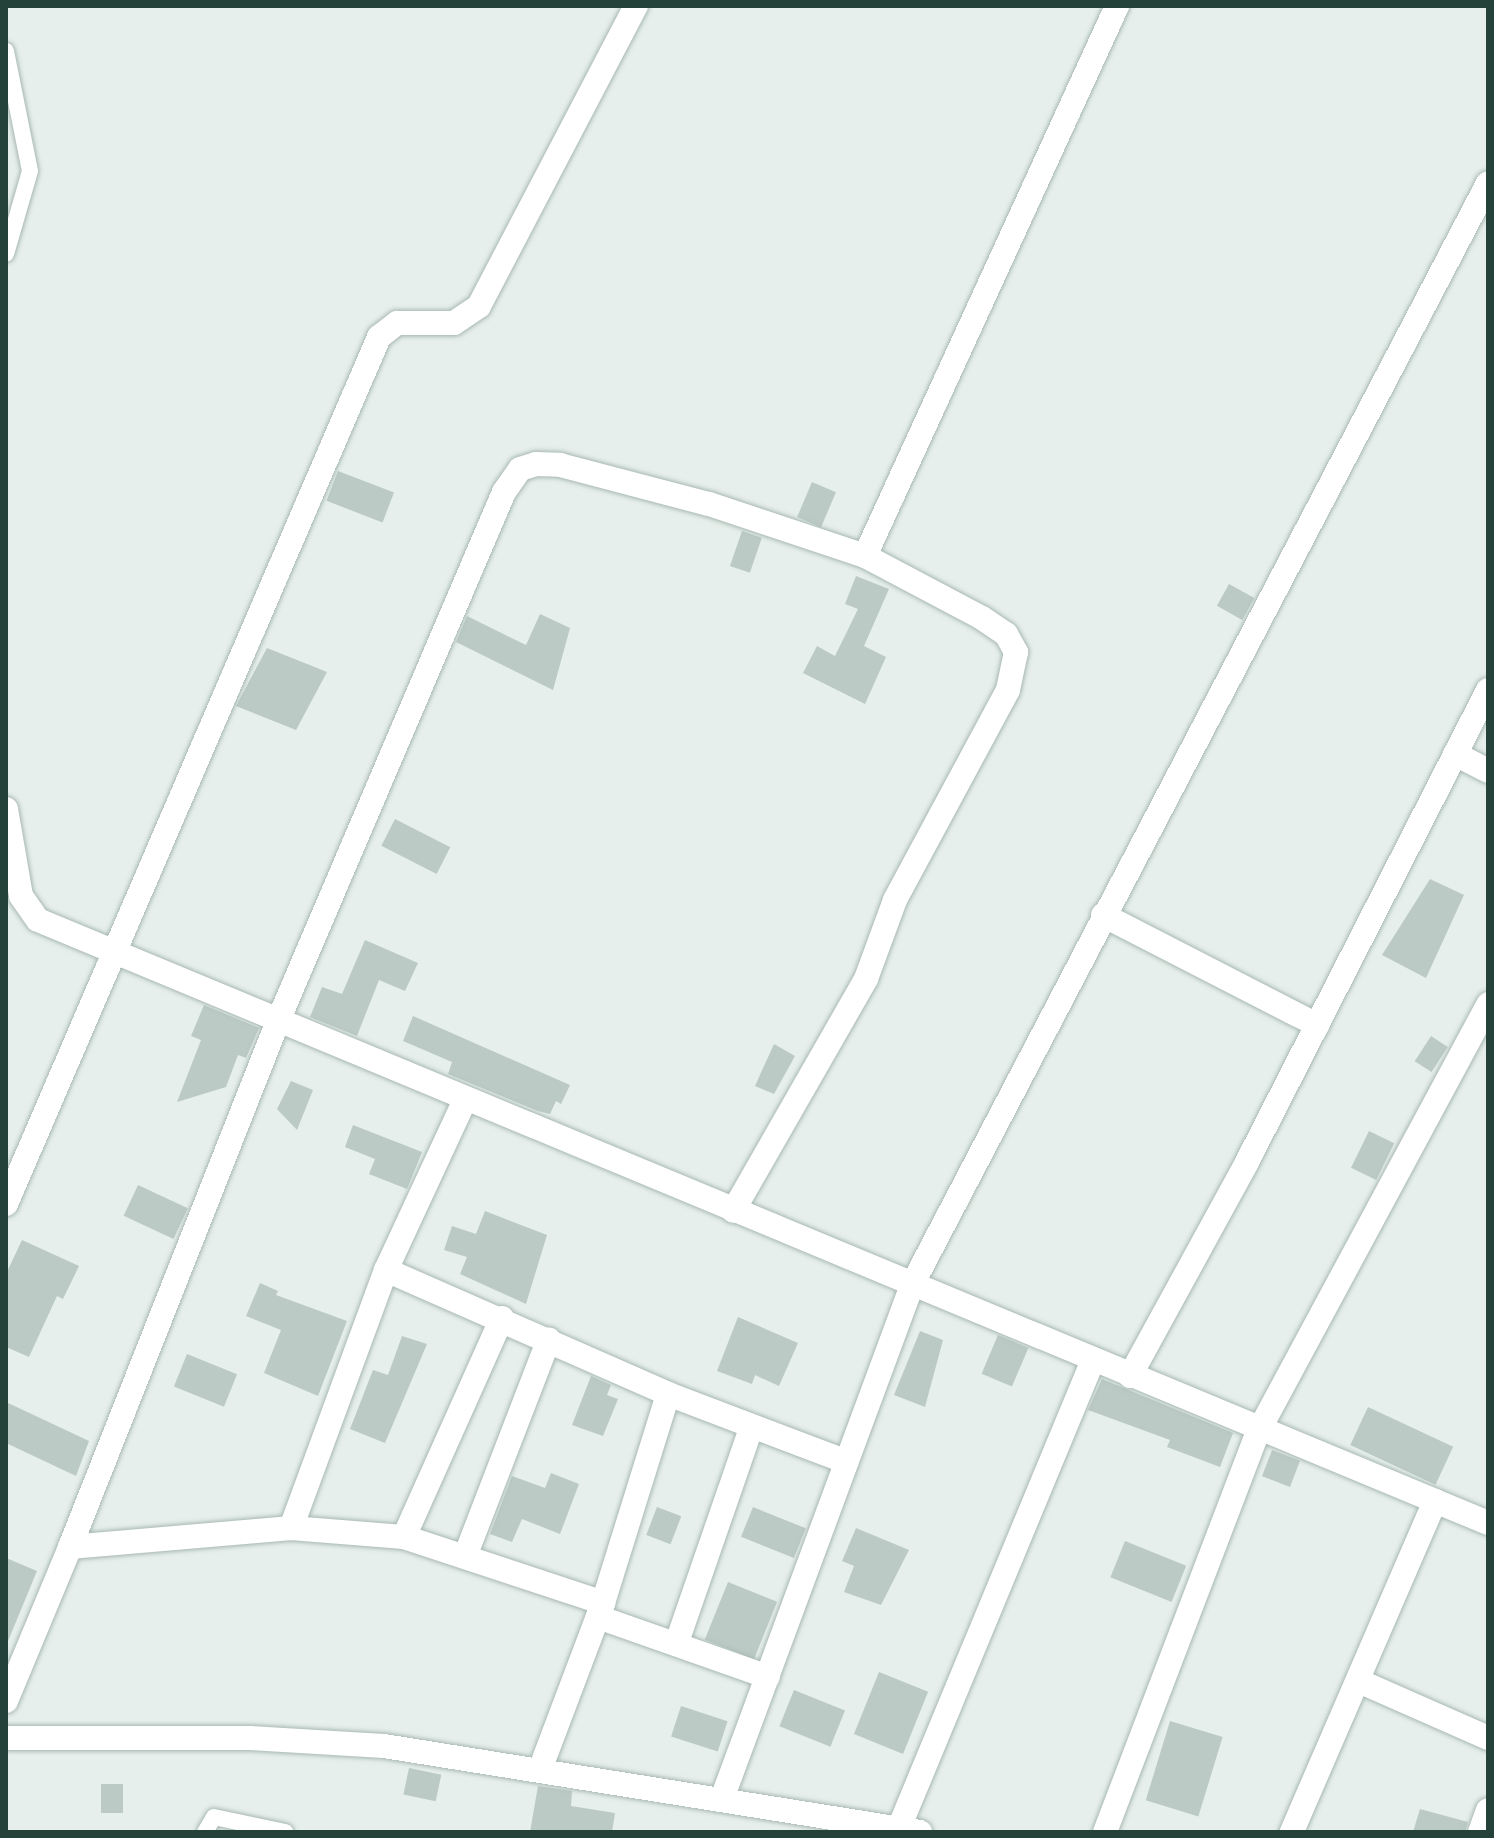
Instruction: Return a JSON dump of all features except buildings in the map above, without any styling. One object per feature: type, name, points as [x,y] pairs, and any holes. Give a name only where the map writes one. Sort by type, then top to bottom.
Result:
[{"type":"street","points":[[6,1204],[379,337],[397,323],[454,323],[479,306],[636,6]]},
{"type":"street","points":[[865,556],[1117,6]]},
{"type":"street","points":[[723,1796],[912,1285],[1488,183]]},
{"type":"street","points":[[6,1701],[278,1021],[504,492],[520,469],[560,465],[709,504],[865,556],[1006,634],[1016,652],[1015,669],[895,900],[866,979],[733,1211]]},
{"type":"street","points":[[1130,1376],[1317,1025],[1488,690]]},
{"type":"street","points":[[1455,754],[1488,771]]},
{"type":"street","points":[[6,809],[27,907],[38,920],[113,955],[1093,1360],[1258,1432],[1486,1518]]},
{"type":"street","points":[[1103,915],[1317,1025]]},
{"type":"street","points":[[1105,1832],[1258,1432],[1488,1004]]},
{"type":"street","points":[[291,1528],[386,1270],[465,1100]]},
{"type":"street","points":[[386,1270],[502,1318],[668,1394],[847,1462]]},
{"type":"street","points":[[404,1537],[502,1318]]},
{"type":"street","points":[[466,1554],[549,1339]]},
{"type":"street","points":[[6,1738],[306,1740],[541,1767],[910,1830],[1093,1360]]},
{"type":"street","points":[[541,1767],[600,1610],[668,1394]]},
{"type":"street","points":[[677,1642],[751,1428]]},
{"type":"street","points":[[1292,1832],[1361,1682],[1435,1501]]},
{"type":"street","points":[[70,1547],[291,1528],[404,1537],[466,1554],[768,1677]]},
{"type":"street","points":[[1361,1682],[1488,1738]]},
{"type":"street","points":[[1480,1832],[1488,1810]]},
{"type":"lane","points":[[6,51],[30,171],[6,254]]},
{"type":"lane","points":[[205,1832],[214,1817],[285,1832]]}]
